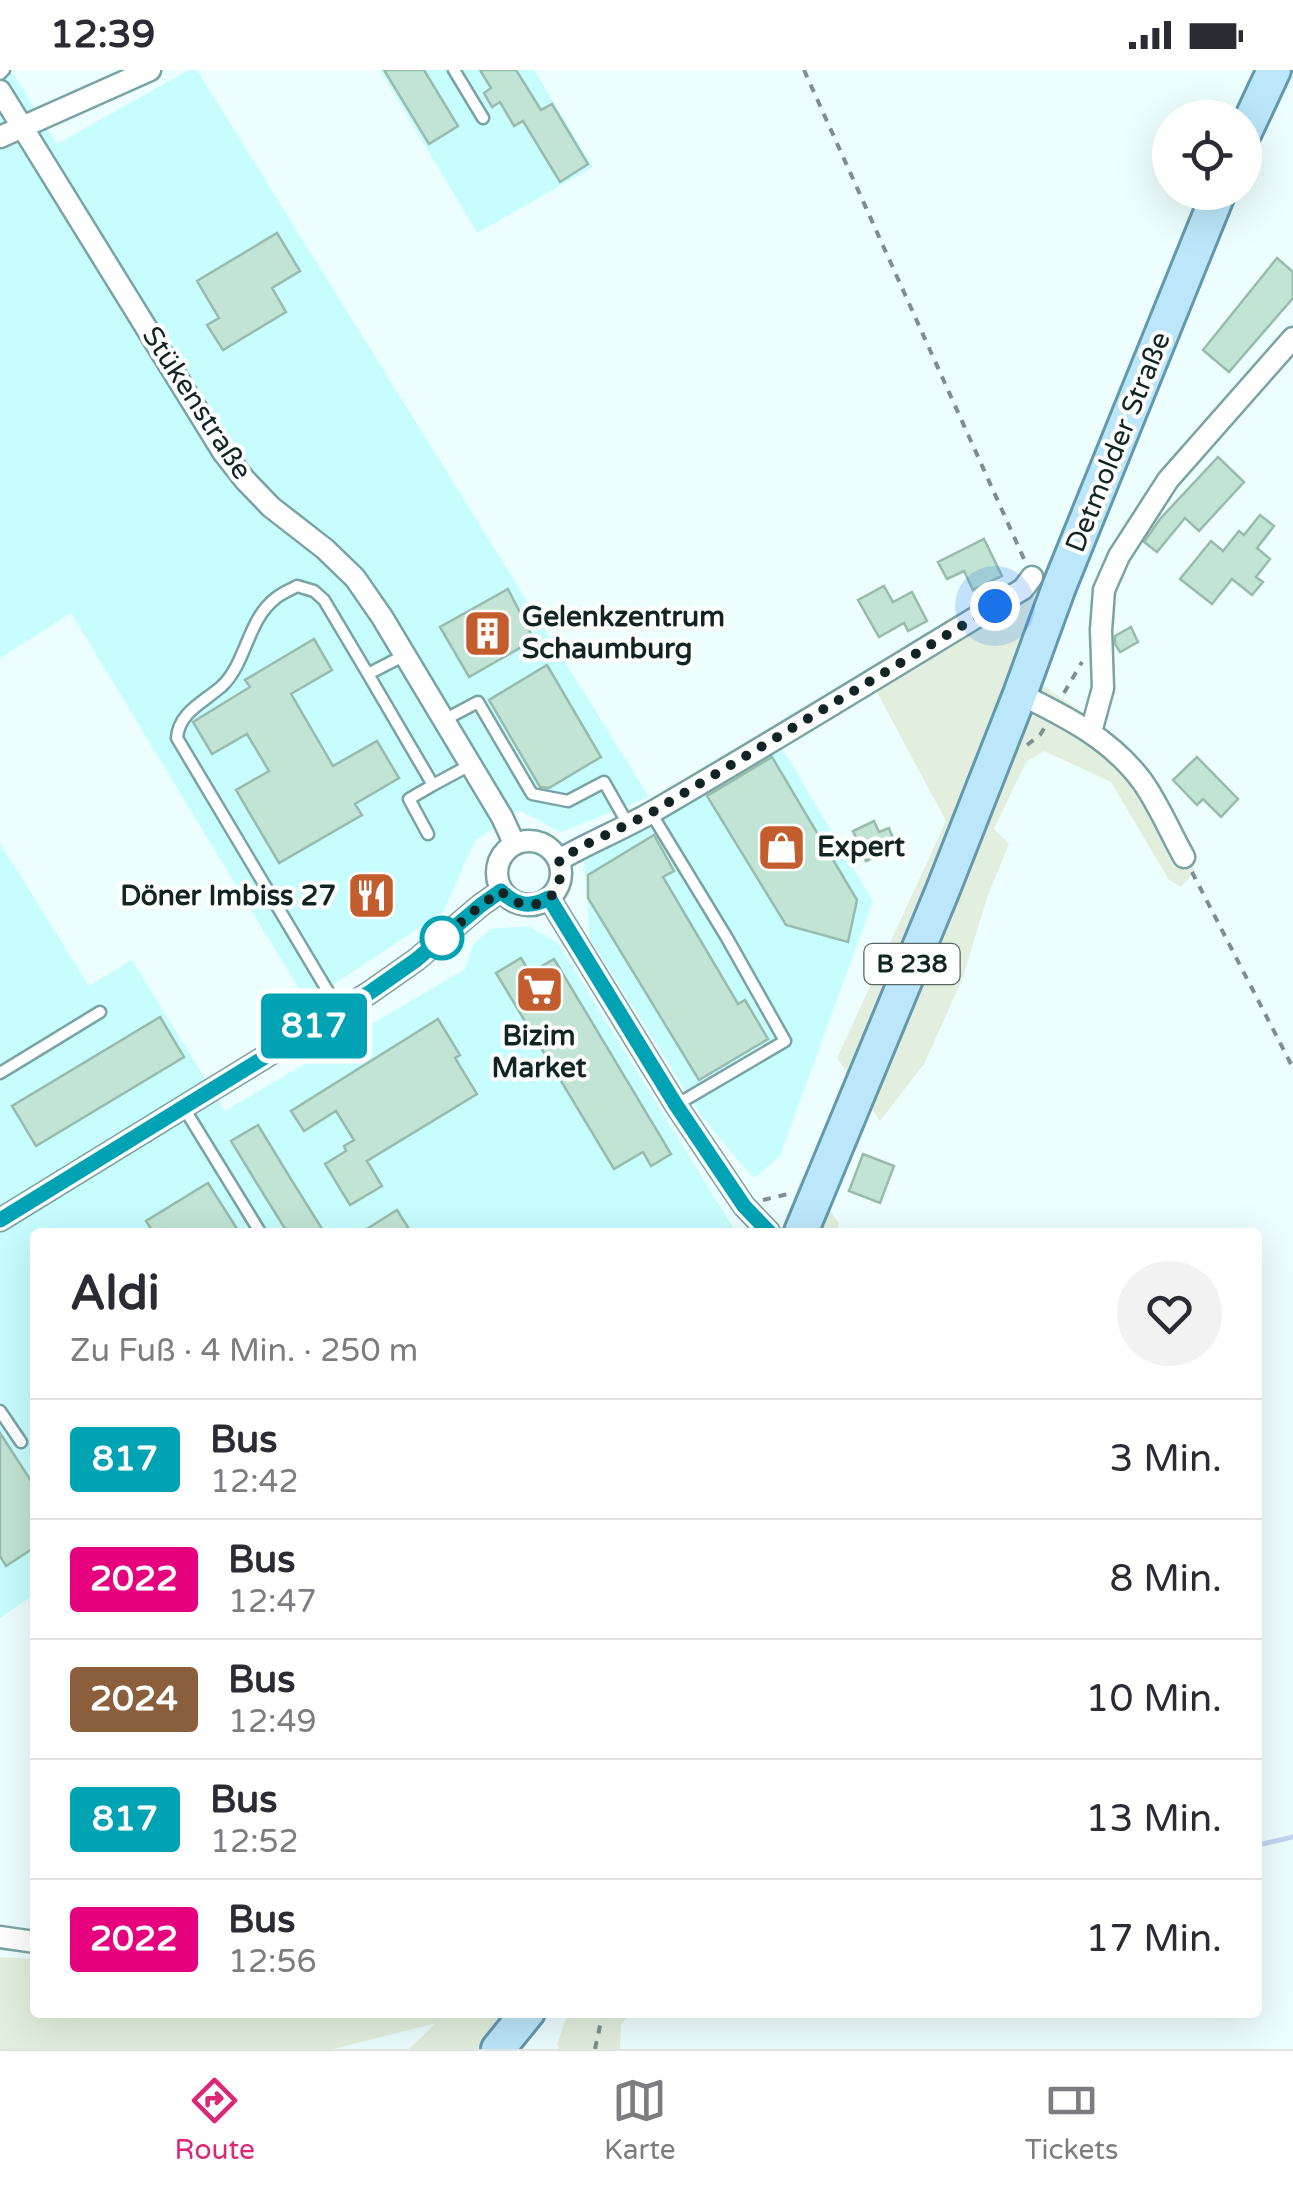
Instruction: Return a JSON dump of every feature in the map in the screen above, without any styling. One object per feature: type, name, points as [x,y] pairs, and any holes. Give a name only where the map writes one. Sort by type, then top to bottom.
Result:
[{"type":"main road","points":[[1260,100],[1274,70]]},
{"type":"main road","name":"Detmolder Straße","points":[[803,1228],[942,892],[1059,587],[1212,210]]},
{"type":"main road","points":[[499,2048],[523,2018]]},
{"type":"street","points":[[0,138],[150,70]]},
{"type":"street","name":"Stükenstraße","points":[[0,91],[224,452],[271,507],[355,578],[382,616],[514,844]]},
{"type":"street","name":"Detmolder Straße","points":[[1091,732],[1103,688],[1104,590],[1119,556],[1168,480],[1293,338]]},
{"type":"street","points":[[559,860],[651,813],[1023,589],[1032,577]]},
{"type":"street","points":[[1020,694],[1091,732],[1121,758],[1142,782],[1184,857]]},
{"type":"street","points":[[514,844],[545,844],[559,860],[560,881],[549,898],[529,906],[508,899],[501,891],[496,870],[499,859],[514,844]]},
{"type":"street","points":[[0,1220],[369,993],[501,891]]},
{"type":"street","points":[[549,898],[676,1105],[744,1206],[765,1228]]},
{"type":"street","points":[[0,1937],[30,1941]]},
{"type":"lane","points":[[454,70],[483,118]]},
{"type":"lane","points":[[339,1010],[177,738],[178,726],[189,711],[234,672],[254,626],[273,599],[296,586],[314,591],[324,600],[433,785]]},
{"type":"lane","points":[[368,674],[405,655]]},
{"type":"lane","points":[[444,720],[478,702],[532,794],[568,802],[604,782],[629,826]]},
{"type":"lane","points":[[428,834],[409,798],[471,765]]},
{"type":"lane","points":[[651,813],[785,1041],[676,1105]]},
{"type":"lane","points":[[0,1073],[100,1012]]},
{"type":"lane","points":[[184,1108],[258,1228]]},
{"type":"lane","points":[[0,1411],[20,1442]]},
{"type":"path","points":[[804,70],[1032,577]]},
{"type":"path","points":[[1184,857],[1293,1068]]},
{"type":"path","points":[[744,1206],[786,1194]]},
{"type":"path","points":[[595,2049],[602,2018]]},
{"type":"shaded area","points":[[0,70],[11,70],[57,144],[189,70],[197,70],[649,797],[561,832],[519,810],[475,841],[443,912],[307,1002],[71,613],[0,658]]},
{"type":"shaded area","points":[[380,70],[534,70],[593,167],[477,233]]},
{"type":"shaded area","points":[[778,741],[873,901],[780,1156],[756,1177],[751,1176],[701,1115],[590,939],[584,861],[649,828]]},
{"type":"shaded area","points":[[0,843],[89,986],[132,960],[225,1111],[465,969],[473,945],[491,929],[528,926],[557,942],[734,1228],[30,1228],[30,1597],[0,1618]]},
{"type":"green space","points":[[1038,589],[1063,599],[1033,679],[1105,727],[1141,770],[1195,871],[1181,887],[1169,880],[1111,782],[1044,751],[1026,762],[994,829],[1009,844],[988,895],[962,980],[924,1064],[880,1121],[837,1058],[946,821],[873,685]]},
{"type":"green space","points":[[803,1174],[839,1223],[837,1228],[782,1228]]},
{"type":"green space","points":[[0,1957],[30,1959],[30,2018],[502,2018],[477,2049],[409,2049],[436,2023],[333,2049],[0,2049]]},
{"type":"green space","points":[[566,2018],[626,2018],[621,2024],[620,2049],[559,2049],[557,2044]]},
{"type":"building","points":[[384,70],[424,70],[458,126],[429,144]]},
{"type":"building","points":[[480,70],[516,70],[541,110],[552,104],[588,164],[560,182],[523,121],[514,126],[500,102],[492,107],[484,93],[491,88]]},
{"type":"building","points":[[277,233],[300,271],[272,288],[286,312],[223,350],[207,325],[219,318],[197,281]]},
{"type":"building","points":[[1277,258],[1293,272],[1293,298],[1229,372],[1203,350]]},
{"type":"building","points":[[1218,457],[1244,482],[1199,531],[1185,518],[1157,552],[1144,542],[1160,519]]},
{"type":"building","points":[[1260,515],[1274,526],[1257,548],[1270,559],[1256,577],[1263,582],[1252,595],[1232,579],[1212,604],[1180,579],[1211,541],[1223,551],[1239,531],[1244,535]]},
{"type":"building","points":[[984,539],[1002,576],[973,590],[964,571],[947,579],[938,562]]},
{"type":"building","points":[[884,586],[893,602],[912,592],[927,621],[908,631],[904,623],[879,637],[858,600]]},
{"type":"building","name":"Gelenkzentrum Schaumburg","points":[[508,589],[534,640],[469,677],[440,627]]},
{"type":"building","points":[[1131,627],[1138,642],[1120,652],[1115,636]]},
{"type":"building","points":[[314,639],[332,670],[291,694],[333,766],[377,741],[399,778],[355,804],[362,815],[279,863],[236,790],[269,771],[247,734],[212,754],[193,722],[250,687],[245,680]]},
{"type":"building","points":[[547,665],[601,757],[549,788],[540,787],[489,700]]},
{"type":"building","name":"Expert","points":[[772,757],[857,900],[848,942],[786,925],[707,796]]},
{"type":"building","points":[[1197,757],[1238,799],[1221,817],[1203,799],[1197,805],[1173,780]]},
{"type":"building","points":[[874,821],[879,832],[889,828],[897,848],[866,861],[853,831]]},
{"type":"building","points":[[654,835],[674,871],[663,877],[738,1004],[745,1000],[768,1039],[699,1080],[588,898],[588,875]]},
{"type":"building","points":[[521,958],[530,973],[554,959],[671,1154],[651,1166],[643,1152],[614,1169],[496,973]]},
{"type":"building","points":[[160,1017],[184,1057],[36,1146],[12,1106]]},
{"type":"building","points":[[438,1019],[477,1094],[367,1161],[382,1186],[350,1205],[325,1164],[346,1151],[344,1146],[354,1140],[336,1111],[304,1131],[291,1111]]},
{"type":"building","points":[[258,1125],[322,1228],[285,1228],[231,1141]]},
{"type":"building","points":[[863,1154],[894,1166],[880,1203],[849,1191]]},
{"type":"building","points":[[208,1183],[236,1228],[150,1228],[146,1221]]},
{"type":"building","points":[[397,1210],[408,1228],[368,1228]]},
{"type":"building","points":[[0,1433],[30,1479],[30,1550],[6,1566],[0,1556]]},
{"type":"waterway","points":[[1262,1844],[1293,1837]]},
{"type":"bus line","name":"817","points":[[0,1220],[369,993],[501,891],[508,899],[529,906],[549,898],[676,1105],[763,1228]]},
{"type":"place","name":"Gelenkzentrum Schaumburg","points":[[487,633]]},
{"type":"place","name":"Expert","points":[[782,847]]},
{"type":"place","name":"Döner Imbiss 27","points":[[371,896]]},
{"type":"place","name":"Bizim Market","points":[[539,989]]},
{"type":"route","points":[[442,938],[438,942],[501,891],[518,904],[540,904],[556,891],[560,881],[559,860],[629,826],[995,606]]}]
